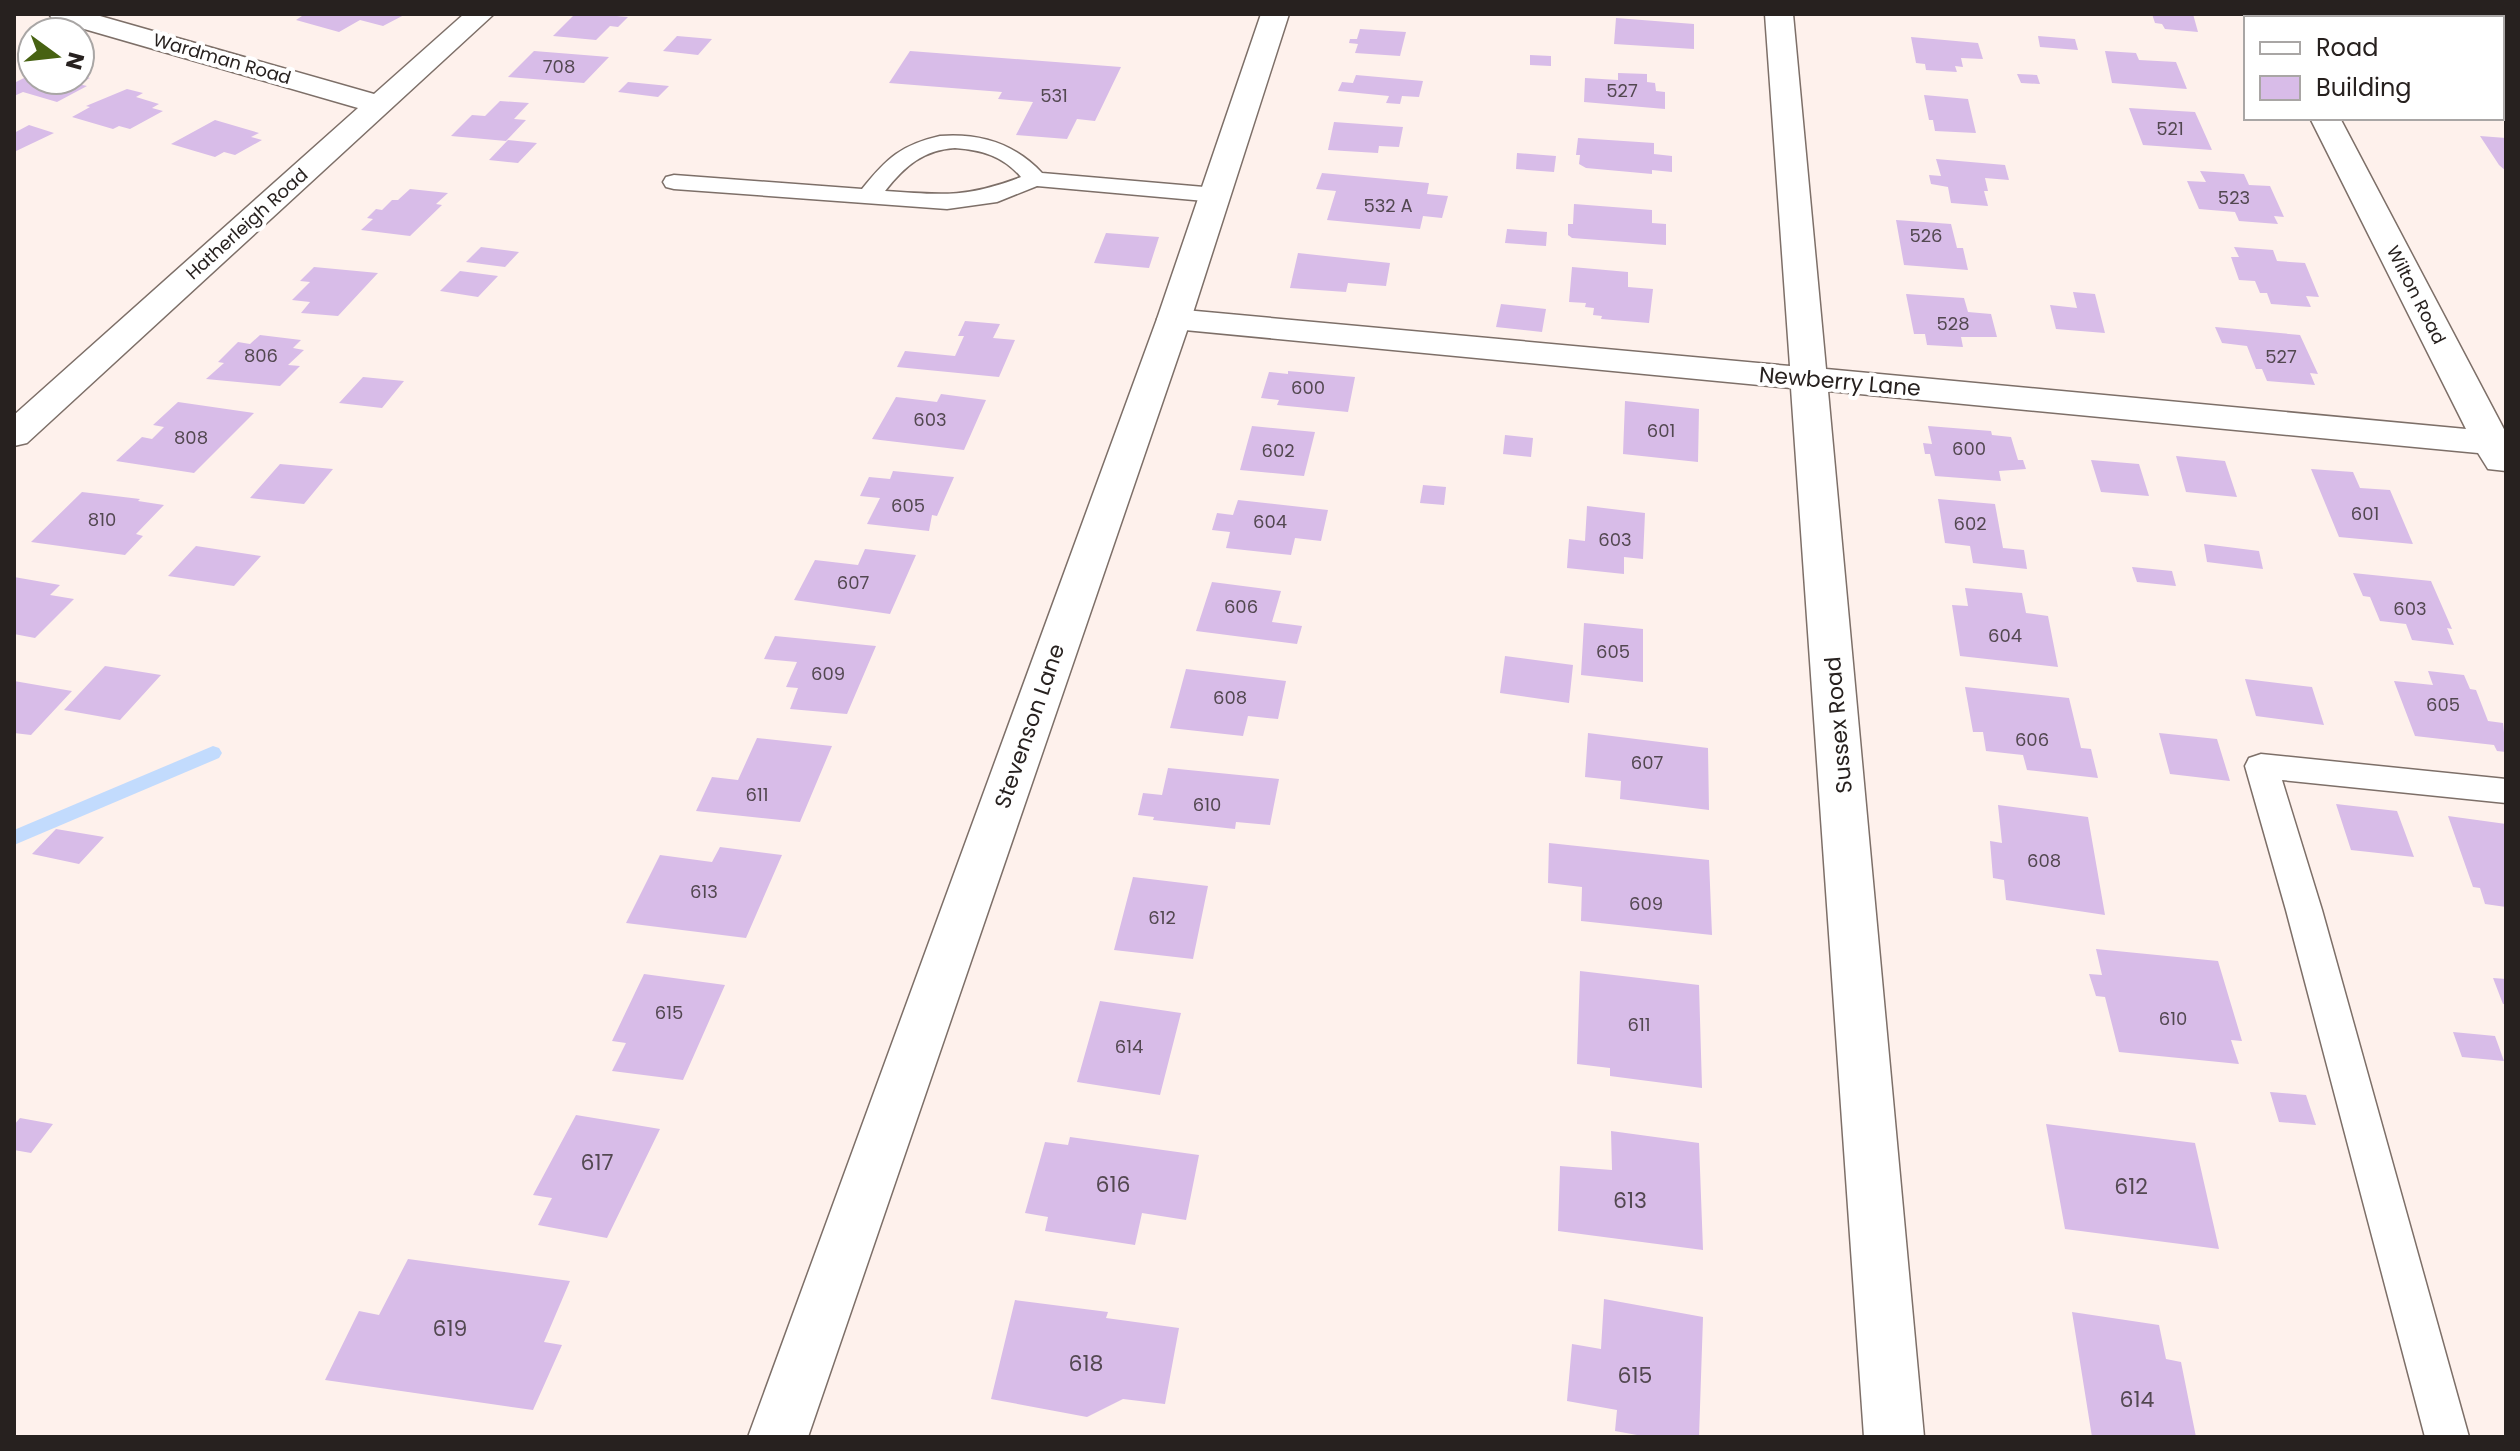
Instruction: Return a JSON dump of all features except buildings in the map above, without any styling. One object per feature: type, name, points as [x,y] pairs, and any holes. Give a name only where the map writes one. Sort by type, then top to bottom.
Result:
[{"type":"street","name":"Wardman Road","points":[[63,14],[380,105]]},
{"type":"street","name":"Hatherleigh Road","points":[[14,435],[480,14]]},
{"type":"street","name":"Stevenson Lane","points":[[778,1437],[1174,319],[1275,14]]},
{"type":"street","name":"Sussex Road","points":[[1779,14],[1894,1437]]},
{"type":"street","name":"Wilton Road","points":[[2326,120],[2501,453]]},
{"type":"street","name":"Newberry Lane","points":[[1174,319],[1810,379],[2501,453]]},
{"type":"lane","points":[[867,198],[902,159],[919,149],[943,142],[967,142],[994,148],[1014,158],[1035,179]]},
{"type":"lane","points":[[674,182],[947,202],[989,197],[1035,179],[1216,195]]},
{"type":"lane","points":[[2447,1437],[2304,910],[2261,766],[2506,791]]},
{"type":"waterway","points":[[14,838],[213,753]]}]
